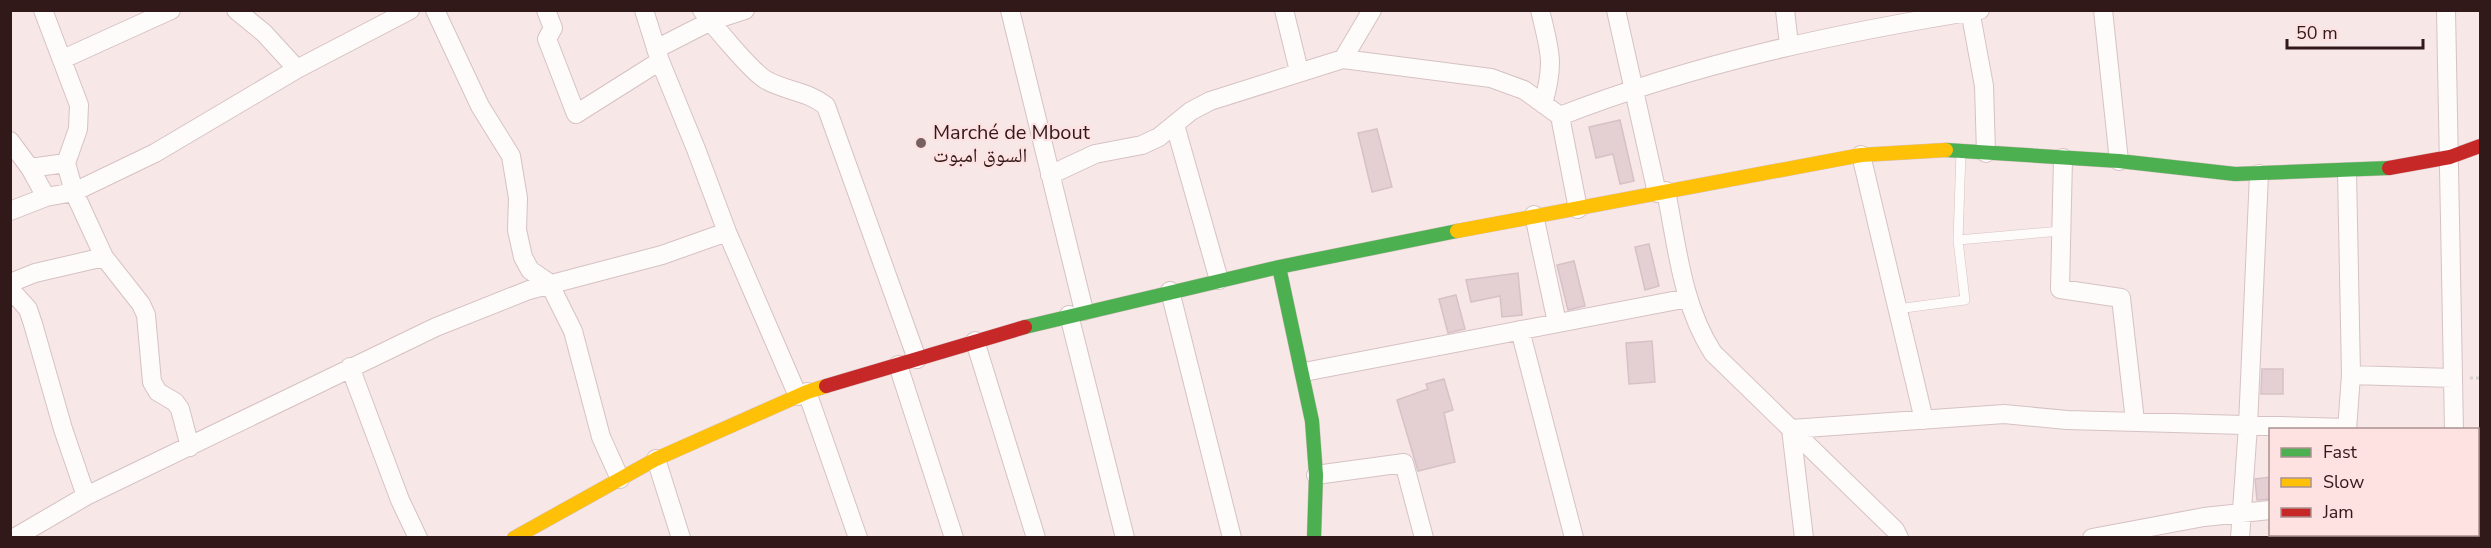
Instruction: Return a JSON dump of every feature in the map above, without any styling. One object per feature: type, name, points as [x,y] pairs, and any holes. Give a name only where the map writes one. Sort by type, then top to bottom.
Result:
[{"type":"street","points":[[43,10],[79,105],[80,117],[66,163],[74,192],[104,257],[141,304],[147,322],[152,382],[159,392],[180,409],[190,447]]},
{"type":"street","points":[[63,59],[171,10]]},
{"type":"street","points":[[236,10],[264,33],[297,69]]},
{"type":"street","points":[[10,211],[46,197],[74,192],[155,153],[297,69],[410,10]]},
{"type":"street","points":[[435,10],[480,105],[511,156],[518,198],[517,230],[523,257],[530,270],[549,283],[573,332],[601,437],[620,479]]},
{"type":"street","points":[[546,10],[553,28],[547,39],[576,114],[658,55],[706,16],[745,10]]},
{"type":"street","points":[[644,10],[658,55],[727,232],[803,394],[858,537]]},
{"type":"street","points":[[1010,10],[1050,175],[1125,537]]},
{"type":"street","points":[[1284,10],[1299,71]]},
{"type":"street","points":[[1343,59],[1372,10]]},
{"type":"street","points":[[1540,10],[1551,59],[1551,77],[1543,104]]},
{"type":"street","points":[[1616,10],[1695,321],[1713,353],[1895,530],[1899,537]]},
{"type":"street","points":[[1785,10],[1790,45]]},
{"type":"street","points":[[2103,10],[2119,161]]},
{"type":"street","points":[[2446,10],[2454,428]]},
{"type":"street","points":[[1560,116],[1634,87],[1885,19],[1973,11],[1984,86],[1986,153]]},
{"type":"street","points":[[706,16],[763,79],[790,91],[816,98],[826,106],[917,359]]},
{"type":"street","points":[[1050,175],[1095,154],[1142,145],[1159,137],[1191,111],[1210,101],[1299,71],[1343,59],[1491,78],[1524,90],[1560,116],[1578,209]]},
{"type":"street","points":[[1175,125],[1220,279]]},
{"type":"street","points":[[10,141],[30,168],[46,197]]},
{"type":"street","points":[[514,537],[656,459],[803,394],[975,341],[1077,313],[1220,279],[1534,215],[1578,209],[1861,155],[1905,151],[1961,150],[2119,161],[2235,174],[2259,174],[2347,172],[2417,165],[2481,146]]},
{"type":"street","points":[[1861,155],[1924,420]]},
{"type":"street","points":[[2063,158],[2060,289],[2121,297],[2135,421]]},
{"type":"street","points":[[30,168],[66,163]]},
{"type":"street","points":[[2347,172],[2351,375],[2347,428]]},
{"type":"street","points":[[2240,537],[2248,426],[2259,174]]},
{"type":"street","points":[[1534,215],[1557,323]]},
{"type":"street","points":[[14,537],[86,495],[436,327],[549,283],[662,255],[727,232]]},
{"type":"street","points":[[10,283],[35,273],[104,257]]},
{"type":"street","points":[[1279,267],[1304,372],[1312,421],[1316,475],[1314,537]]},
{"type":"street","points":[[10,289],[28,309],[63,429],[86,495]]},
{"type":"street","points":[[1170,291],[1232,537]]},
{"type":"street","points":[[1304,372],[1688,298]]},
{"type":"street","points":[[1520,330],[1574,537]]},
{"type":"street","points":[[975,341],[1036,537]]},
{"type":"street","points":[[898,365],[954,537]]},
{"type":"street","points":[[350,367],[400,500],[418,537]]},
{"type":"street","points":[[2351,375],[2453,378]]},
{"type":"street","points":[[1791,429],[2004,414],[2067,420],[2314,428]]},
{"type":"street","points":[[1791,429],[1804,537]]},
{"type":"street","points":[[656,459],[681,537]]},
{"type":"street","points":[[1316,475],[1404,463],[1424,537]]},
{"type":"street","points":[[2092,537],[2241,512],[2269,510]]},
{"type":"lane","points":[[1897,309],[1965,300],[1958,240],[1961,150]]},
{"type":"lane","points":[[1958,240],[2061,231]]},
{"type":"building","points":[[1620,120],[1634,181],[1620,184],[1613,154],[1596,158],[1589,127]]},
{"type":"building","points":[[1377,129],[1392,187],[1372,192],[1358,133]]},
{"type":"building","points":[[1649,244],[1659,286],[1645,290],[1635,247]]},
{"type":"building","points":[[1574,261],[1585,306],[1568,310],[1557,265]]},
{"type":"building","points":[[1518,273],[1522,315],[1502,317],[1500,296],[1471,302],[1466,280]]},
{"type":"building","points":[[1456,295],[1465,329],[1448,333],[1439,299]]},
{"type":"building","points":[[1652,341],[1655,382],[1629,384],[1626,343]]},
{"type":"building","points":[[2262,369],[2283,369],[2283,394],[2261,394]]},
{"type":"building","points":[[1444,379],[1453,410],[1444,413],[1455,462],[1418,471],[1397,400],[1428,389],[1426,384]]},
{"type":"building","points":[[2269,477],[2269,499],[2257,500],[2255,479]]},
{"type":"traffic: fast","points":[[1946,150],[2119,161],[2235,174],[2389,168]]},
{"type":"traffic: fast","points":[[1025,327],[1279,267],[1457,231]]},
{"type":"traffic: fast","points":[[1279,267],[1312,421],[1316,475],[1314,538]]},
{"type":"traffic: slow","points":[[1457,231],[1861,155],[1946,150]]},
{"type":"traffic: slow","points":[[514,538],[656,459],[807,392],[826,386]]},
{"type":"traffic: jam","points":[[2389,168],[2450,157],[2480,146]]},
{"type":"traffic: jam","points":[[826,386],[1025,327]]},
{"type":"place","name":"Marché de Mbout السوق امبوت","points":[[921,143]]}]
